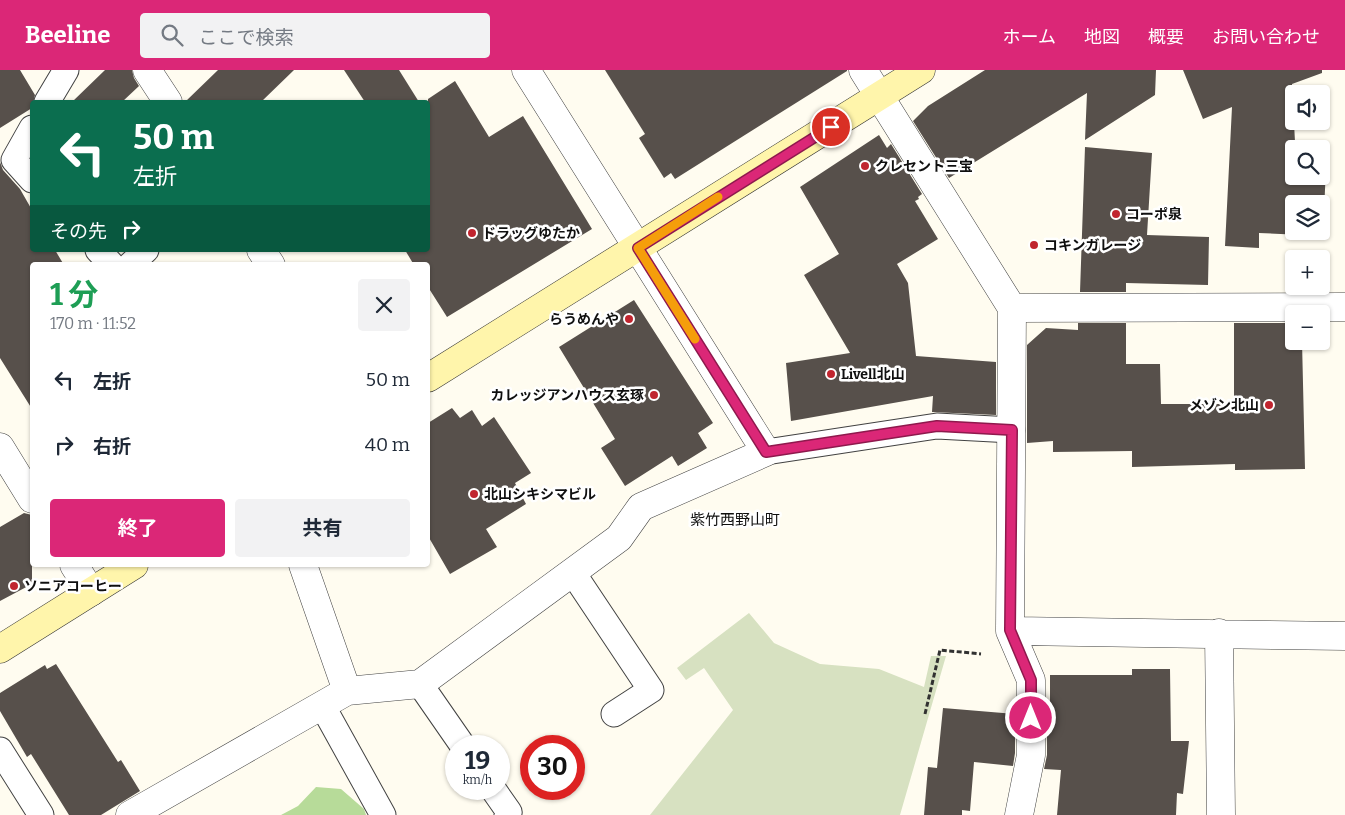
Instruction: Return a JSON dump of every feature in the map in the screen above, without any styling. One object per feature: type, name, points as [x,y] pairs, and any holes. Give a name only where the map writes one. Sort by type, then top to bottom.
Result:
[{"type":"street","points":[[130,815],[347,691],[420,684],[619,538],[641,507],[766,452],[526,70]]},
{"type":"street","points":[[863,70],[1012,308],[1010,630],[1031,680],[1031,755],[1019,815]]},
{"type":"street","points":[[430,377],[921,70]]},
{"type":"street","points":[[1012,308],[1345,307]]},
{"type":"street","points":[[0,447],[30,495]]},
{"type":"street","points":[[75,567],[91,592]]},
{"type":"street","points":[[0,649],[131,567]]},
{"type":"street","points":[[304,567],[347,691]]},
{"type":"street","points":[[1010,630],[1345,636]]},
{"type":"street","points":[[1219,633],[1220,815]]},
{"type":"lane","points":[[48,100],[66,70]]},
{"type":"lane","points":[[30,132],[14,160],[30,178]]},
{"type":"lane","points":[[100,252],[109,262]]},
{"type":"lane","points":[[133,262],[144,252]]},
{"type":"lane","points":[[766,452],[937,426],[1012,430]]},
{"type":"lane","points":[[572,572],[651,690],[614,714]]},
{"type":"lane","points":[[420,684],[455,735]]},
{"type":"lane","points":[[322,705],[384,815]]},
{"type":"lane","points":[[0,750],[41,815]]},
{"type":"lane","points":[[500,800],[509,812],[507,815]]},
{"type":"path","points":[[925,714],[940,650],[982,654]]},
{"type":"green space","points":[[749,613],[774,643],[820,664],[879,669],[924,687],[931,656],[946,656],[900,815],[650,815],[733,710],[704,668],[686,680],[677,668]]},
{"type":"green space","points":[[316,787],[341,789],[364,809],[366,815],[281,815],[298,806]]},
{"type":"building","points":[[0,70],[20,70],[35,95],[34,100],[30,100],[30,109],[0,128]]},
{"type":"building","points":[[105,70],[132,70],[139,86],[124,100],[74,100]]},
{"type":"building","points":[[218,70],[294,70],[263,100],[187,100]]},
{"type":"building","points":[[344,70],[399,70],[418,100],[364,100]]},
{"type":"building","points":[[605,70],[847,71],[675,179],[671,173],[664,178],[639,138],[645,134]]},
{"type":"building","points":[[985,70],[1156,70],[1155,95],[1085,140],[1087,93],[949,178],[913,121],[928,106]]},
{"type":"building","points":[[1183,70],[1322,70],[1322,73],[1292,85],[1285,85],[1285,130],[1294,130],[1295,140],[1285,140],[1285,185],[1325,185],[1325,195],[1285,195],[1285,234],[1259,233],[1259,248],[1225,246],[1232,107],[1203,119]]},
{"type":"building","points":[[455,81],[489,137],[523,116],[592,229],[447,317],[430,290],[430,262],[412,262],[406,252],[430,252],[430,100],[428,99]]},
{"type":"building","points":[[879,135],[887,148],[891,144],[922,194],[915,201],[938,239],[897,264],[908,283],[916,356],[996,362],[996,415],[932,412],[933,396],[791,421],[786,363],[850,353],[804,275],[839,254],[800,187]]},
{"type":"building","name":"コーポ泉","points":[[1085,147],[1152,153],[1147,235],[1209,237],[1208,285],[1126,283],[1126,292],[1080,292]]},
{"type":"building","points":[[0,162],[3,170],[20,189],[30,206],[30,252],[56,252],[62,262],[30,262],[30,406],[0,358]]},
{"type":"building","name":"カレッジアンハウス玄琢","points":[[634,300],[713,423],[698,433],[707,448],[678,466],[672,456],[625,486],[601,448],[615,439],[559,347]]},
{"type":"building","points":[[1078,323],[1126,323],[1126,364],[1160,364],[1161,404],[1234,404],[1234,323],[1285,323],[1285,350],[1302,350],[1305,469],[1235,470],[1235,464],[1132,467],[1132,451],[1053,452],[1053,441],[1027,443],[1027,345],[1046,328],[1078,330]]},
{"type":"building","name":"北山シキシマビル","points":[[452,408],[460,418],[472,410],[482,426],[494,417],[531,473],[515,483],[526,504],[486,529],[497,547],[450,574],[430,539],[430,422]]},
{"type":"building","points":[[24,513],[30,514],[30,567],[32,567],[32,584],[0,601],[0,527]]},
{"type":"building","points":[[56,664],[118,762],[121,760],[140,791],[101,815],[69,815],[31,754],[27,757],[0,711],[0,693],[45,665],[47,669]]},
{"type":"building","points":[[1132,669],[1170,669],[1171,741],[1189,741],[1183,794],[1177,793],[1176,815],[1057,815],[1061,770],[1044,769],[1047,755],[1050,675],[1132,675]]},
{"type":"building","points":[[943,708],[1015,714],[1013,766],[974,762],[970,811],[962,810],[962,815],[924,815],[928,767],[937,768]]},
{"type":"slow traffic","points":[[695,339],[638,248],[718,197]]},
{"type":"place","name":"クレセント三宝","points":[[865,166]]},
{"type":"place","name":"コーポ泉","points":[[1116,214]]},
{"type":"place","name":"ドラッグゆたか","points":[[472,233]]},
{"type":"place","name":"コキンガレージ","points":[[1034,245]]},
{"type":"place","name":"らうめんや","points":[[629,319]]},
{"type":"place","name":"Livell北山","points":[[831,374]]},
{"type":"place","name":"カレッジアンハウス玄琢","points":[[654,395]]},
{"type":"place","name":"メゾン北山","points":[[1269,405]]},
{"type":"place","name":"北山シキシマビル","points":[[474,494]]},
{"type":"place","name":"ソニアコーヒー","points":[[14,586]]},
{"type":"district","name":"紫竹西野山町","points":[[735,520]]},
{"type":"route","points":[[831,127],[638,248],[766,452],[937,426],[1012,430],[1010,630],[1031,680],[1031,718]]}]
